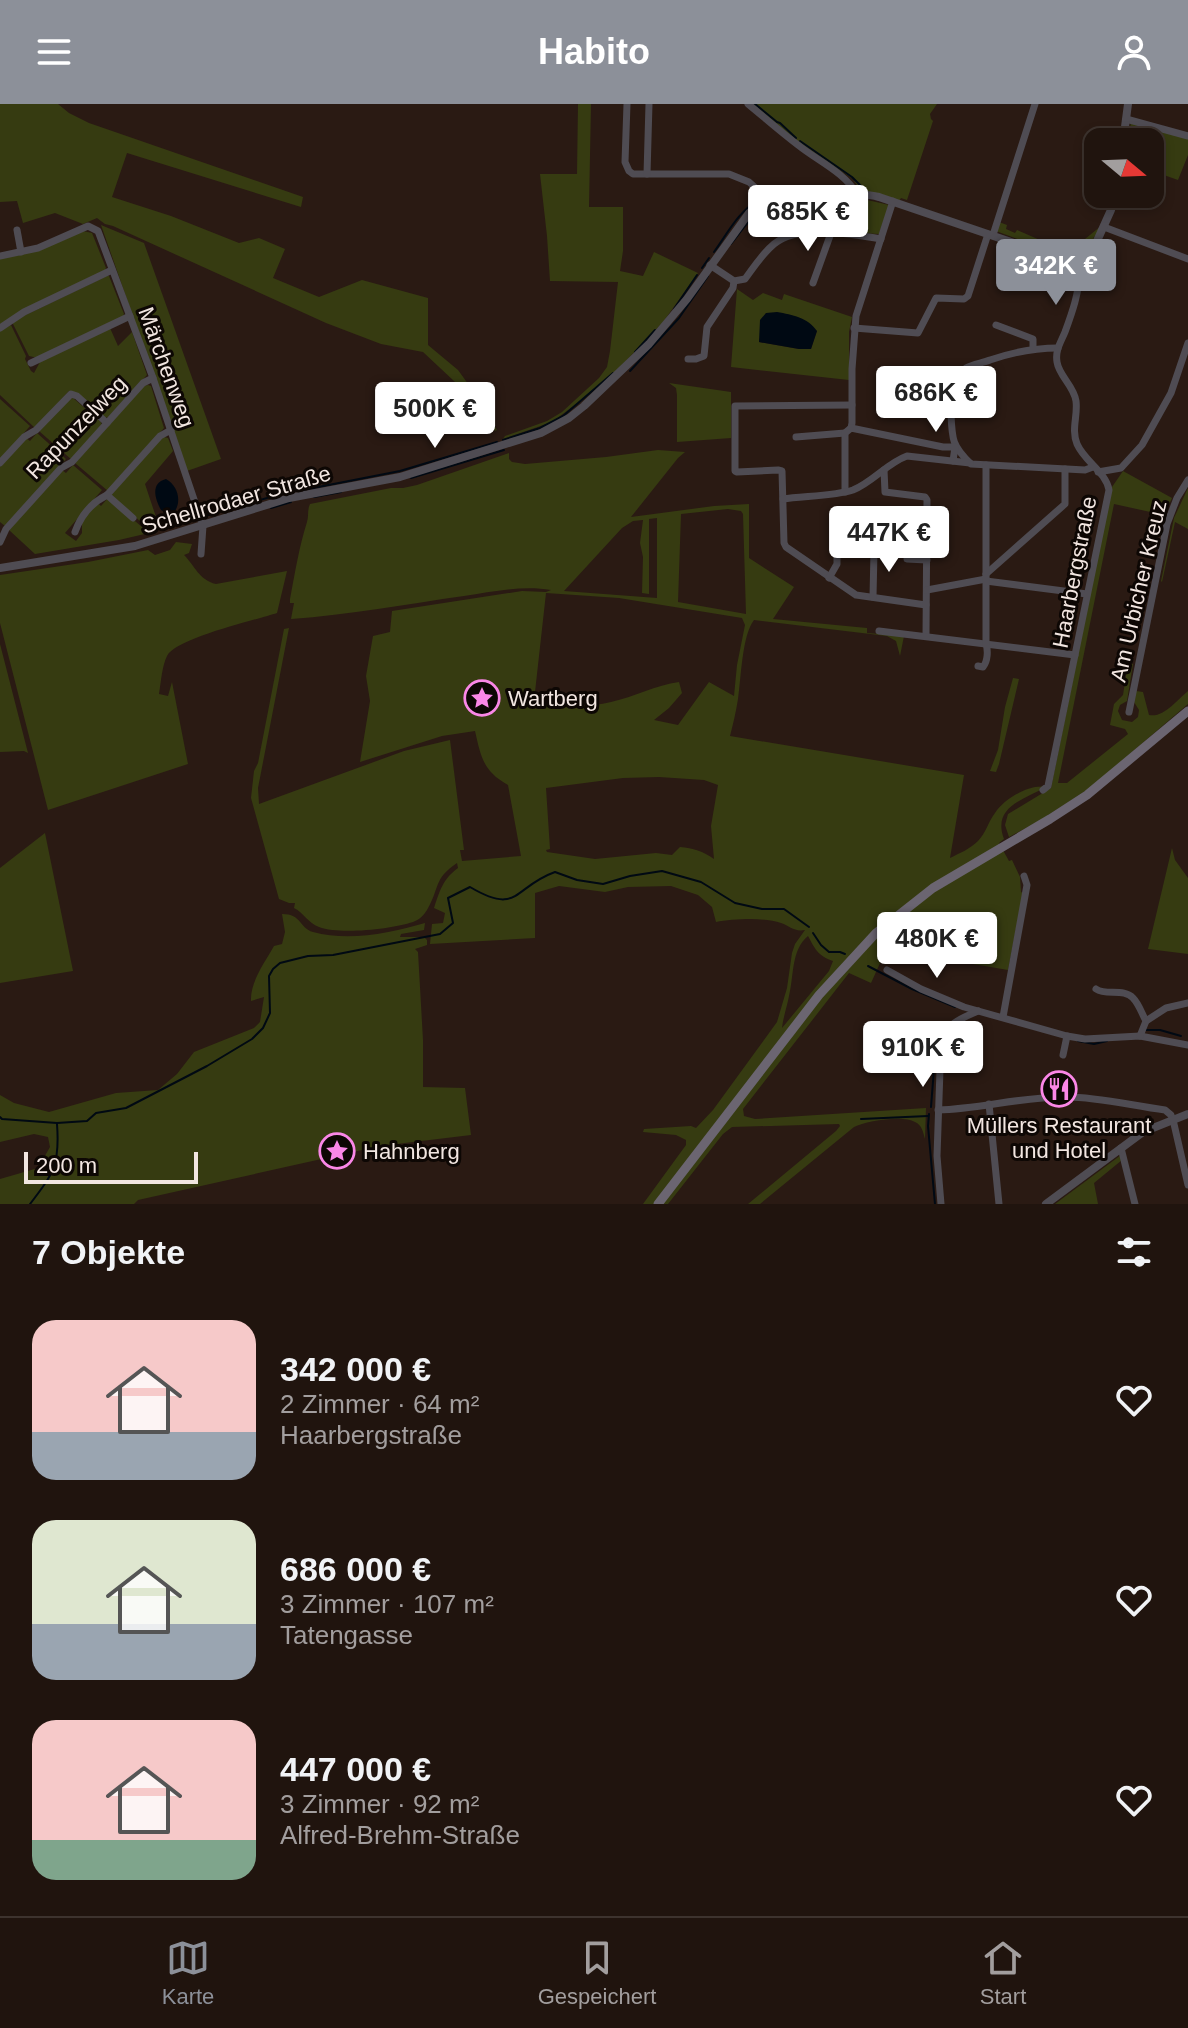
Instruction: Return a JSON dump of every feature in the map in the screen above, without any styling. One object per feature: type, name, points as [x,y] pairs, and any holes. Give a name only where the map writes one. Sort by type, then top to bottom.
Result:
[{"type":"main road","points":[[658,1204],[819,995],[876,933],[933,888],[1041,825],[1098,786],[1188,711]]},
{"type":"street","points":[[627,104],[625,162],[633,174],[733,175],[749,182],[768,199],[786,195],[872,195],[990,234],[1079,271]]},
{"type":"street","points":[[647,174],[649,104]]},
{"type":"street","points":[[748,104],[797,145],[842,176],[857,194]]},
{"type":"street","points":[[854,328],[918,333],[936,298],[964,299],[968,296],[1035,104]]},
{"type":"street","points":[[1125,128],[1128,104]]},
{"type":"street","points":[[1126,119],[1188,136]]},
{"type":"street","name":"Schellrodaer Straße","points":[[0,568],[135,546],[289,498],[421,471],[541,433],[569,418],[626,368],[665,327],[749,213],[768,199]]},
{"type":"street","points":[[845,492],[848,430],[852,423],[854,328],[893,201]]},
{"type":"street","points":[[953,461],[951,391],[958,377],[969,367],[1010,352],[1058,348],[1079,285],[1079,271],[1087,263],[1110,208]]},
{"type":"street","name":"Märchenweg","points":[[21,252],[38,248],[88,226],[98,231],[153,378],[203,526]]},
{"type":"street","points":[[1104,227],[1188,259]]},
{"type":"street","points":[[0,256],[21,252],[17,230]]},
{"type":"street","points":[[710,265],[734,281],[742,281],[780,240],[801,234],[831,233],[881,239]]},
{"type":"street","points":[[813,283],[831,233]]},
{"type":"street","points":[[0,328],[24,312],[112,270]]},
{"type":"street","points":[[688,359],[704,356],[707,327],[733,288],[734,281]]},
{"type":"street","points":[[31,363],[130,316]]},
{"type":"street","points":[[996,325],[1033,339],[1033,348]]},
{"type":"street","points":[[1109,486],[1142,445],[1171,393],[1188,343]]},
{"type":"street","name":"Haarbergstraße","points":[[1043,790],[1048,786],[1109,486],[1078,446],[1074,435],[1076,400],[1058,366],[1058,348]]},
{"type":"street","name":"Rapunzelweg","points":[[0,542],[6,529],[33,498],[61,468],[72,462],[143,383],[153,378]]},
{"type":"street","points":[[929,391],[935,388],[951,391]]},
{"type":"street","points":[[0,463],[71,394],[107,423]]},
{"type":"street","points":[[852,405],[735,406],[735,472],[782,471],[783,537],[786,547],[829,578],[856,595],[926,605]]},
{"type":"street","points":[[75,532],[79,520],[96,501],[107,495],[160,436],[171,430]]},
{"type":"street","points":[[796,437],[848,430],[955,447]]},
{"type":"street","points":[[955,447],[971,464]]},
{"type":"street","points":[[783,499],[845,492],[907,456],[986,465],[1085,470],[1121,468]]},
{"type":"street","points":[[978,666],[986,664],[988,649],[986,465]]},
{"type":"street","points":[[986,578],[1065,504],[1065,469]]},
{"type":"street","points":[[884,470],[885,492],[927,497],[926,636]]},
{"type":"street","name":"Am Urbicher Kreuz","points":[[1129,712],[1167,524],[1188,480]]},
{"type":"street","points":[[107,495],[133,518]]},
{"type":"street","points":[[906,517],[927,516]]},
{"type":"street","points":[[201,554],[203,526]]},
{"type":"street","points":[[829,578],[837,564],[837,544]]},
{"type":"street","points":[[873,597],[874,551]]},
{"type":"street","points":[[907,559],[927,560]]},
{"type":"street","points":[[927,590],[986,578],[1087,594]]},
{"type":"street","points":[[879,631],[1075,655]]},
{"type":"street","points":[[1003,1017],[1027,885],[1024,876]]},
{"type":"street","points":[[887,970],[921,989],[978,1011],[1067,1036],[1097,1039],[1140,1036],[1188,1045]]},
{"type":"street","points":[[1096,989],[1100,993],[1129,994],[1146,1021]]},
{"type":"street","points":[[1140,1036],[1146,1021],[1166,1008],[1188,1003]]},
{"type":"street","points":[[941,1204],[937,1156],[943,1034],[952,1025],[978,1011]]},
{"type":"street","points":[[1063,1055],[1067,1036]]},
{"type":"street","points":[[938,1110],[1064,1097],[1165,1110],[1173,1119],[1188,1185],[1188,1198]]},
{"type":"street","points":[[989,1104],[999,1204]]},
{"type":"street","points":[[1046,1204],[1143,1132],[1188,1114]]},
{"type":"street","points":[[1121,1148],[1135,1204]]},
{"type":"green space","points":[[0,104],[58,104],[89,123],[303,197],[301,207],[127,153],[112,197],[239,243],[259,238],[285,249],[273,278],[319,297],[362,280],[428,298],[428,345],[458,370],[497,430],[470,396],[423,352],[381,344],[326,323],[97,218],[83,224],[55,213],[23,223],[17,201],[0,202]]},
{"type":"green space","points":[[578,104],[591,104],[589,207],[623,207],[620,271],[643,276],[654,252],[698,273],[663,322],[588,395],[552,422],[503,439],[562,412],[607,367],[618,282],[550,281],[540,174],[577,174]]},
{"type":"green space","points":[[753,104],[937,104],[930,114],[933,121],[907,200],[901,198],[899,201],[860,190],[853,179],[793,138]]},
{"type":"green space","points":[[1131,122],[1151,128],[1130,128]]},
{"type":"green space","points":[[1164,132],[1188,139],[1188,155],[1178,180],[1164,175]]},
{"type":"green space","points":[[863,199],[889,205],[879,234],[862,233],[862,230],[850,228],[849,232],[833,230],[835,203],[792,204],[776,208],[778,202]]},
{"type":"green space","points":[[999,222],[1015,233],[1017,230],[1072,254],[1078,252],[1085,239],[1101,226],[1084,260],[1071,266],[996,231]]},
{"type":"green space","points":[[101,225],[144,243],[221,459],[187,471]]},
{"type":"green space","points":[[83,231],[92,233],[105,270],[0,324],[0,259]]},
{"type":"green space","points":[[107,276],[124,314],[122,318],[38,358],[29,356],[13,321]]},
{"type":"green space","points":[[737,289],[753,300],[763,293],[782,300],[784,294],[852,317],[849,380],[731,367]],"holes":[[[766,313],[817,331],[811,349],[759,342]]]},
{"type":"green space","points":[[11,325],[34,373],[40,362],[110,328],[118,346],[132,332],[147,375],[108,417],[105,418],[69,391],[35,428],[0,395],[0,331]]},
{"type":"green space","points":[[669,383],[731,392],[731,438],[677,442],[677,395],[676,388]]},
{"type":"green space","points":[[148,385],[151,386],[164,428],[108,491],[75,463]]},
{"type":"green space","points":[[73,398],[102,426],[72,460],[39,431],[67,399]]},
{"type":"green space","points":[[0,399],[30,426],[0,460]]},
{"type":"green space","points":[[37,433],[66,459],[5,526],[0,522],[0,467],[26,438],[30,441]]},
{"type":"green space","points":[[164,437],[168,438],[173,451],[145,484],[159,526],[152,532],[111,495]]},
{"type":"green space","points":[[658,450],[685,452],[631,517],[749,504],[749,558],[794,587],[773,619],[867,628],[867,633],[904,636],[900,656],[896,641],[887,636],[754,620],[744,646],[730,736],[964,775],[950,858],[978,841],[995,813],[1011,798],[1025,790],[1046,787],[1012,806],[1002,819],[1004,839],[999,843],[1009,861],[1012,860],[1023,893],[1008,970],[920,955],[926,942],[896,928],[871,983],[849,973],[743,1109],[744,1116],[755,1119],[926,1108],[925,1139],[919,1125],[909,1120],[884,1120],[854,1127],[760,1204],[748,1204],[836,1131],[839,1124],[732,1127],[723,1134],[668,1204],[643,1204],[686,1145],[686,1140],[676,1135],[643,1132],[644,1129],[696,1128],[713,1110],[777,1022],[787,988],[792,953],[805,930],[766,920],[716,922],[712,907],[698,895],[671,886],[628,887],[605,892],[559,886],[535,893],[535,938],[430,944],[432,924],[443,923],[445,913],[434,908],[440,890],[458,868],[457,863],[444,874],[427,910],[415,921],[366,930],[340,931],[319,927],[294,908],[295,903],[279,899],[251,798],[284,629],[289,628],[258,788],[259,804],[404,751],[450,740],[464,850],[460,850],[462,861],[521,856],[508,785],[488,769],[475,731],[442,736],[360,762],[370,701],[366,676],[373,636],[390,632],[392,611],[522,591],[551,590],[508,590],[291,619],[294,603],[290,603],[290,599],[299,550],[310,504],[417,485],[509,453],[512,462],[525,464]],"holes":[[[728,509],[743,514],[746,614],[678,602],[681,514]],[[657,518],[657,598],[564,591],[622,528],[633,521],[643,520],[640,543],[643,557],[642,593],[649,594],[649,519]],[[546,593],[619,598],[742,618],[745,625],[734,696],[709,682],[678,725],[654,720],[682,693],[679,682],[602,704],[573,706],[534,701]],[[659,777],[704,780],[718,785],[711,826],[714,859],[698,850],[680,847],[672,855],[656,853],[595,859],[547,852],[550,849],[546,788],[623,778]],[[808,936],[818,952],[833,961],[829,971],[782,1028],[799,948]]]},
{"type":"green space","points":[[73,465],[102,490],[65,533],[76,541],[82,533],[82,520],[98,503],[101,506],[108,498],[149,533],[35,554],[9,530],[62,470],[66,473]]},
{"type":"green space","points":[[1123,471],[1172,498],[1164,515],[1114,504],[1058,783],[1067,783],[1128,734],[1125,729],[1110,725],[1114,704],[1123,695],[1128,663],[1133,664],[1127,701],[1120,705],[1118,711],[1122,720],[1132,722],[1138,717],[1139,710],[1134,702],[1136,691],[1143,692],[1149,715],[1165,711],[1188,691],[1188,704],[1090,788],[1009,837],[1005,825],[1008,814],[1051,788],[1112,487]]},
{"type":"green space","points":[[1188,488],[1188,529],[1175,522],[1162,582],[1174,518]]},
{"type":"green space","points":[[176,542],[192,544],[189,553],[184,555],[201,576],[216,584],[287,571],[277,613],[200,636],[173,649],[167,656],[159,694],[168,696],[172,682],[188,764],[48,810],[0,623],[0,575],[148,550],[155,555],[170,550]]},
{"type":"green space","points":[[0,644],[28,753],[0,752]]},
{"type":"green space","points":[[1013,678],[1019,679],[999,764],[996,772],[990,771],[998,750]]},
{"type":"green space","points":[[45,833],[73,971],[0,983],[0,868]]},
{"type":"green space","points":[[1172,848],[1175,860],[1188,878],[1188,954],[1148,949]]},
{"type":"green space","points":[[282,914],[293,916],[313,932],[341,936],[384,933],[425,923],[424,930],[401,934],[400,937],[424,937],[427,940],[427,945],[415,949],[418,952],[423,1087],[465,1088],[471,1135],[380,1146],[138,1200],[134,1204],[0,1204],[0,1179],[38,1168],[50,1147],[48,1137],[34,1134],[0,1142],[0,1095],[14,1103],[49,1112],[116,1093],[158,1090],[177,1074],[194,1052],[254,1028],[260,1022],[264,997],[251,1001],[251,994],[274,946],[282,944],[285,932]]},
{"type":"green space","points":[[1121,1155],[1122,1160],[1094,1183],[1098,1204],[1055,1204]]},
{"type":"shaded area","points":[[766,313],[799,317],[813,326],[817,331],[811,349],[759,342],[760,320]]},
{"type":"shaded area","points":[[166,479],[173,485],[178,498],[175,511],[169,514],[161,510],[155,492],[158,484]]},
{"type":"waterway","points":[[755,104],[796,138]]},
{"type":"waterway","points":[[800,141],[863,188]]},
{"type":"waterway","points":[[714,252],[739,217],[758,200]]},
{"type":"waterway","points":[[731,244],[754,216],[772,204]]},
{"type":"waterway","points":[[702,268],[709,258]]},
{"type":"waterway","points":[[674,309],[697,275]]},
{"type":"waterway","points":[[630,371],[679,318],[708,276]]},
{"type":"waterway","points":[[635,352],[655,330]]},
{"type":"waterway","points":[[503,440],[540,428],[563,416],[613,373]]},
{"type":"waterway","points":[[208,515],[291,491],[400,471],[497,442]]},
{"type":"waterway","points":[[411,478],[504,450]]},
{"type":"waterway","points":[[314,497],[341,492]]},
{"type":"waterway","points":[[271,508],[291,502]]},
{"type":"waterway","points":[[159,529],[192,520]]},
{"type":"waterway","points":[[0,1117],[57,1123],[87,1121],[96,1113],[126,1108],[252,1039],[263,1028],[270,1013],[269,976],[280,963],[440,934],[453,923],[448,898],[470,887],[498,899],[507,899],[555,872],[577,880],[603,884],[662,871],[701,882],[735,903],[762,909],[784,909],[809,927]]},
{"type":"waterway","points":[[813,933],[829,952],[845,954]]},
{"type":"waterway","points":[[868,966],[955,1007]]},
{"type":"waterway","points":[[1146,1030],[1181,1036]]},
{"type":"waterway","points":[[1078,1041],[1094,1044],[1107,1041]]},
{"type":"waterway","points":[[931,1107],[935,1056]]},
{"type":"waterway","points":[[929,1114],[935,1204]]},
{"type":"waterway","points":[[861,1119],[928,1116]]},
{"type":"waterway","points":[[30,1204],[54,1167],[57,1124]]},
{"type":"place","name":"Wartberg","points":[[482,698]]},
{"type":"place","name":"Müllers Restaurant und Hotel","points":[[1059,1089]]},
{"type":"place","name":"Hahnberg","points":[[337,1151]]}]
